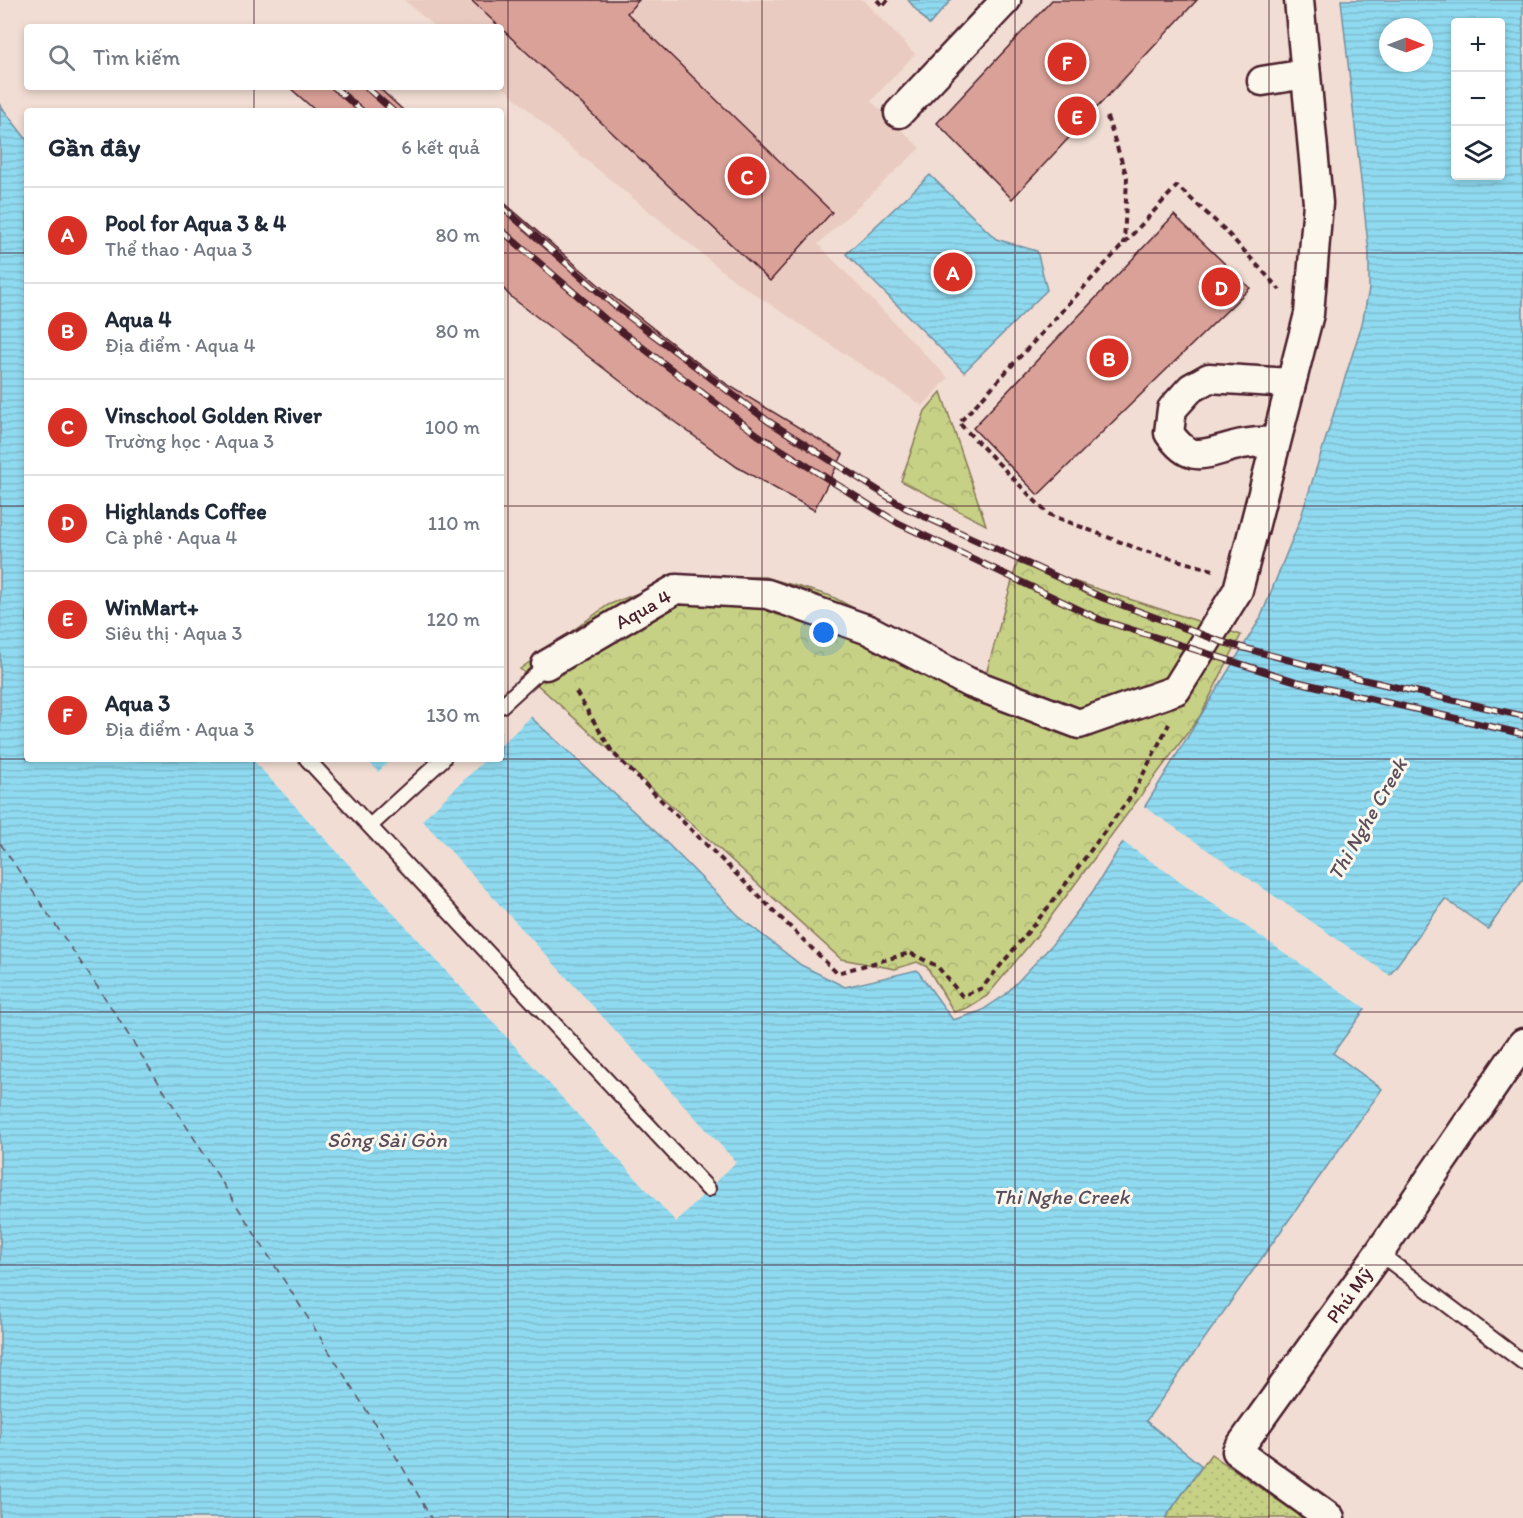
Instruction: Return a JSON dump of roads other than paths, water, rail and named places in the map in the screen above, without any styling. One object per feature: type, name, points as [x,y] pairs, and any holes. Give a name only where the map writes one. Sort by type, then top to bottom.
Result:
[{"type":"street","points":[[899,112],[1006,0]]},
{"type":"street","name":"Aqua 4","points":[[546,664],[676,589],[767,594],[869,630],[968,682],[1079,724],[1176,690],[1238,590],[1309,314],[1318,203],[1299,0]]},
{"type":"street","points":[[1262,81],[1306,74]]},
{"type":"street","points":[[1276,441],[1250,443],[1212,454],[1195,455],[1179,447],[1169,433],[1172,409],[1191,388],[1209,378],[1291,383]]},
{"type":"street","name":"Phú Mỹ","points":[[1330,1518],[1237,1451],[1379,1253],[1523,1043]]},
{"type":"lane","name":"Aqua 4","points":[[504,703],[546,664]]},
{"type":"lane","points":[[310,762],[708,1189]]},
{"type":"lane","points":[[370,826],[440,762]]},
{"type":"lane","points":[[1379,1253],[1523,1362]]},
{"type":"water","points":[[908,0],[951,0],[929,25]]},
{"type":"water","points":[[1341,0],[1523,0],[1523,879],[1488,929],[1445,899],[1333,1053],[1382,1089],[1146,1421],[1202,1466],[1165,1518],[0,1518],[0,105],[24,136],[24,762],[504,762],[504,693],[656,832],[742,919],[801,965],[845,987],[917,970],[953,1020],[981,1011],[1005,995],[1051,946],[1093,891],[1260,619],[1300,520],[1362,324],[1369,289],[1369,253]]},
{"type":"water","points":[[930,175],[996,239],[1037,251],[1047,290],[964,372],[846,254]]},
{"type":"railway","points":[[338,90],[358,108]]},
{"type":"railway","points":[[369,90],[390,108]]},
{"type":"railway","points":[[504,209],[615,306],[768,421],[906,508],[1103,598],[1222,642],[1356,678],[1523,716]]},
{"type":"railway","points":[[504,233],[605,319],[758,435],[898,523],[1101,620],[1298,682],[1523,734]]},
{"type":"place","name":"Aqua 3","points":[[1067,62]]},
{"type":"place","name":"WinMart+","points":[[1077,116]]},
{"type":"place","name":"Vinschool Golden River","points":[[747,176]]},
{"type":"place","name":"Pool for Aqua 3 & 4","points":[[953,272]]},
{"type":"place","name":"Highlands Coffee","points":[[1221,287]]},
{"type":"place","name":"Aqua 4","points":[[1109,358]]},
{"type":"water label","name":"Thi Nghe Creek","points":[[1367,819]]},
{"type":"water label","name":"Sông Sài Gòn","points":[[387,1139]]},
{"type":"water label","name":"Thi Nghe Creek","points":[[1061,1196]]}]
